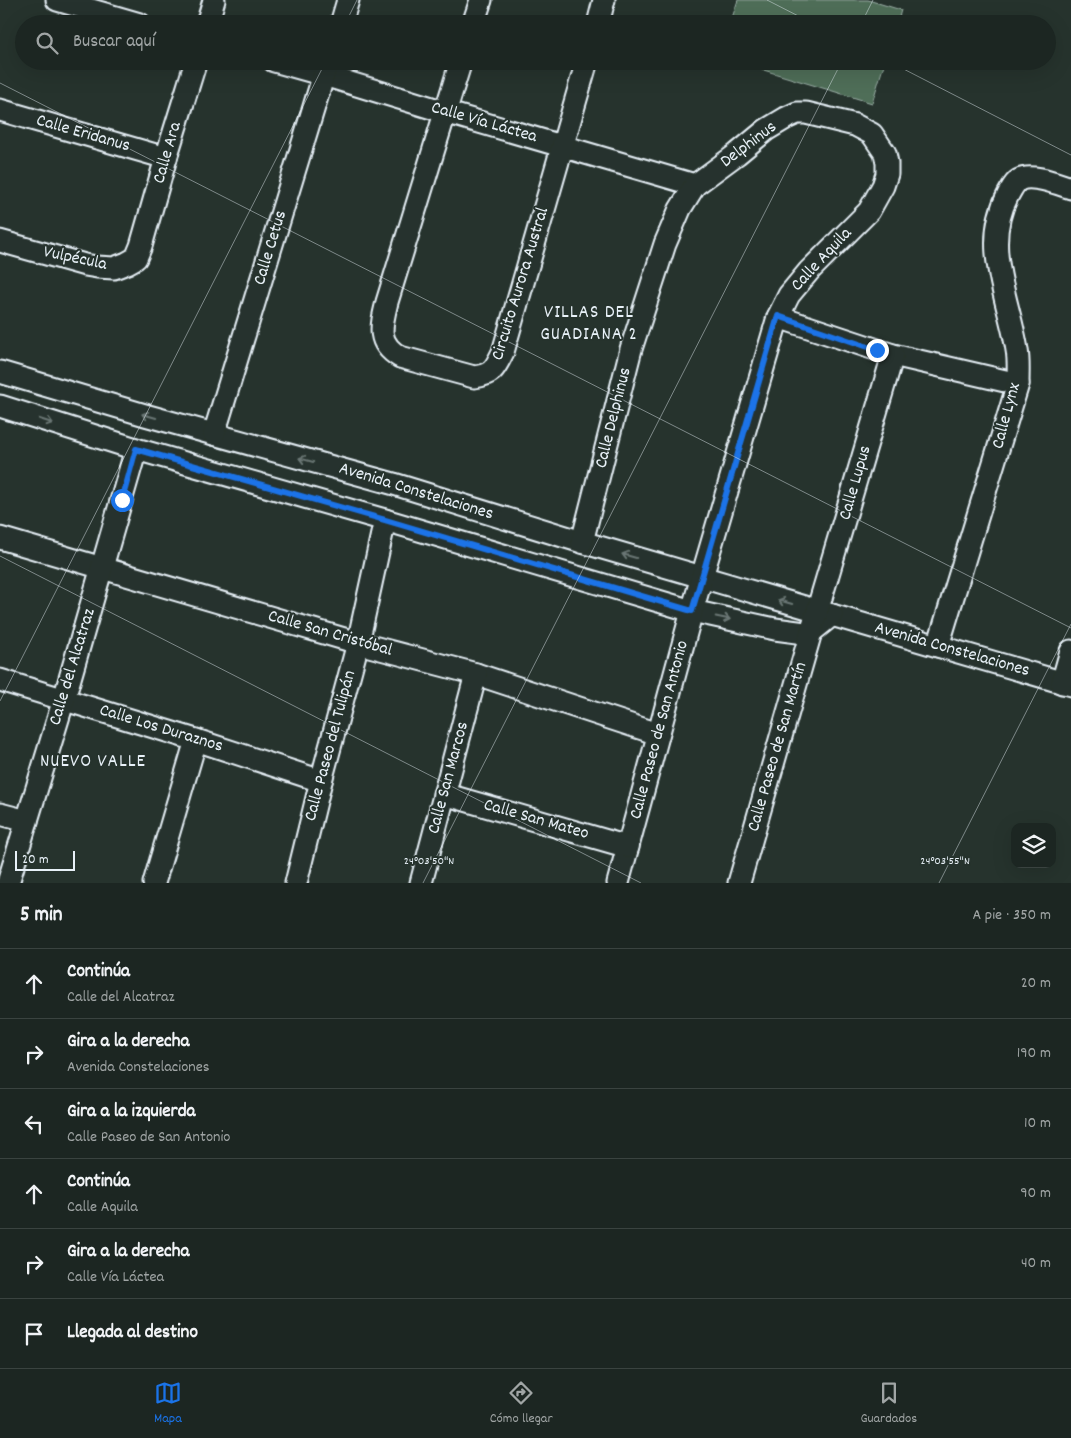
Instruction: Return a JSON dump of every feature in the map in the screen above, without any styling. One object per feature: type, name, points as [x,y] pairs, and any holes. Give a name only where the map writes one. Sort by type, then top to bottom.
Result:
[{"type":"street","points":[[58,0],[109,15]]},
{"type":"street","points":[[210,15],[214,0]]},
{"type":"street","points":[[343,15],[348,0]]},
{"type":"street","points":[[476,15],[481,0]]},
{"type":"street","points":[[600,15],[604,0]]},
{"type":"street","name":"Calle Ara","points":[[142,246],[166,158],[193,70]]},
{"type":"street","name":"Calle Cetus","points":[[214,434],[325,70]]},
{"type":"street","name":"Calle Vía Láctea","points":[[331,70],[445,112],[695,185]]},
{"type":"street","name":"Circuito Aurora Austral","points":[[458,70],[387,302],[382,329],[384,343],[390,352],[400,357],[474,376],[491,373],[503,352],[584,70]]},
{"type":"street","name":"Calle Eridanus","points":[[0,110],[166,158]]},
{"type":"street","name":"Delphinus","points":[[695,185],[766,130],[797,113],[806,113]]},
{"type":"street","name":"Calle Aquila","points":[[703,577],[778,316],[789,295],[809,271],[869,211],[878,198],[888,174],[884,153],[872,134],[855,125],[806,113]]},
{"type":"street","name":"Calle Lynx","points":[[938,646],[1018,384],[1018,352],[997,263],[997,227],[1003,204],[1013,186],[1019,180],[1027,178],[1042,179],[1071,188]]},
{"type":"street","name":"Calle Delphinus","points":[[582,542],[634,341],[665,244],[680,210],[695,185]]},
{"type":"street","name":"Vulpécula","points":[[0,241],[85,265],[114,268],[136,258],[142,246]]},
{"type":"street","points":[[778,316],[893,355],[1018,384]]},
{"type":"street","name":"Calle Lupus","points":[[825,613],[893,355]]},
{"type":"street","name":"Avenida Constelaciones","points":[[0,372],[394,484],[582,542],[1066,684]]},
{"type":"street","name":"Avenida Constelaciones","points":[[0,406],[136,449],[692,611],[775,629],[812,632]]},
{"type":"street","name":"Calle del Alcatraz","points":[[8,883],[103,567],[136,449]]},
{"type":"street","name":"Calle Paseo del Tulipán","points":[[296,883],[321,780],[358,643],[385,520]]},
{"type":"street","name":"Calle San Cristóbal","points":[[0,538],[358,643],[476,674],[658,734]]},
{"type":"street","name":"Calle Paseo de San Antonio","points":[[618,883],[703,577]]},
{"type":"street","points":[[812,632],[825,613]]},
{"type":"street","name":"Calle Paseo de San Martín","points":[[739,883],[812,632]]},
{"type":"street","points":[[1066,684],[1071,651]]},
{"type":"street","name":"Calle San Marcos","points":[[421,883],[476,674]]},
{"type":"street","name":"Calle Los Duraznos","points":[[0,680],[321,780]]},
{"type":"street","points":[[154,883],[196,740]]},
{"type":"street","name":"Calle San Mateo","points":[[444,794],[628,847]]},
{"type":"street","points":[[0,814],[27,821]]},
{"type":"green space","points":[[738,0],[868,0],[901,10],[900,15],[733,15]]},
{"type":"green space","points":[[764,70],[882,70],[872,103]]},
{"type":"district","name":"VILLAS DEL GUADIANA 2","points":[[589,324]]},
{"type":"district","name":"NUEVO VALLE","points":[[93,762]]},
{"type":"route","points":[[122,500],[136,449],[692,611],[778,316],[877,350]]}]
